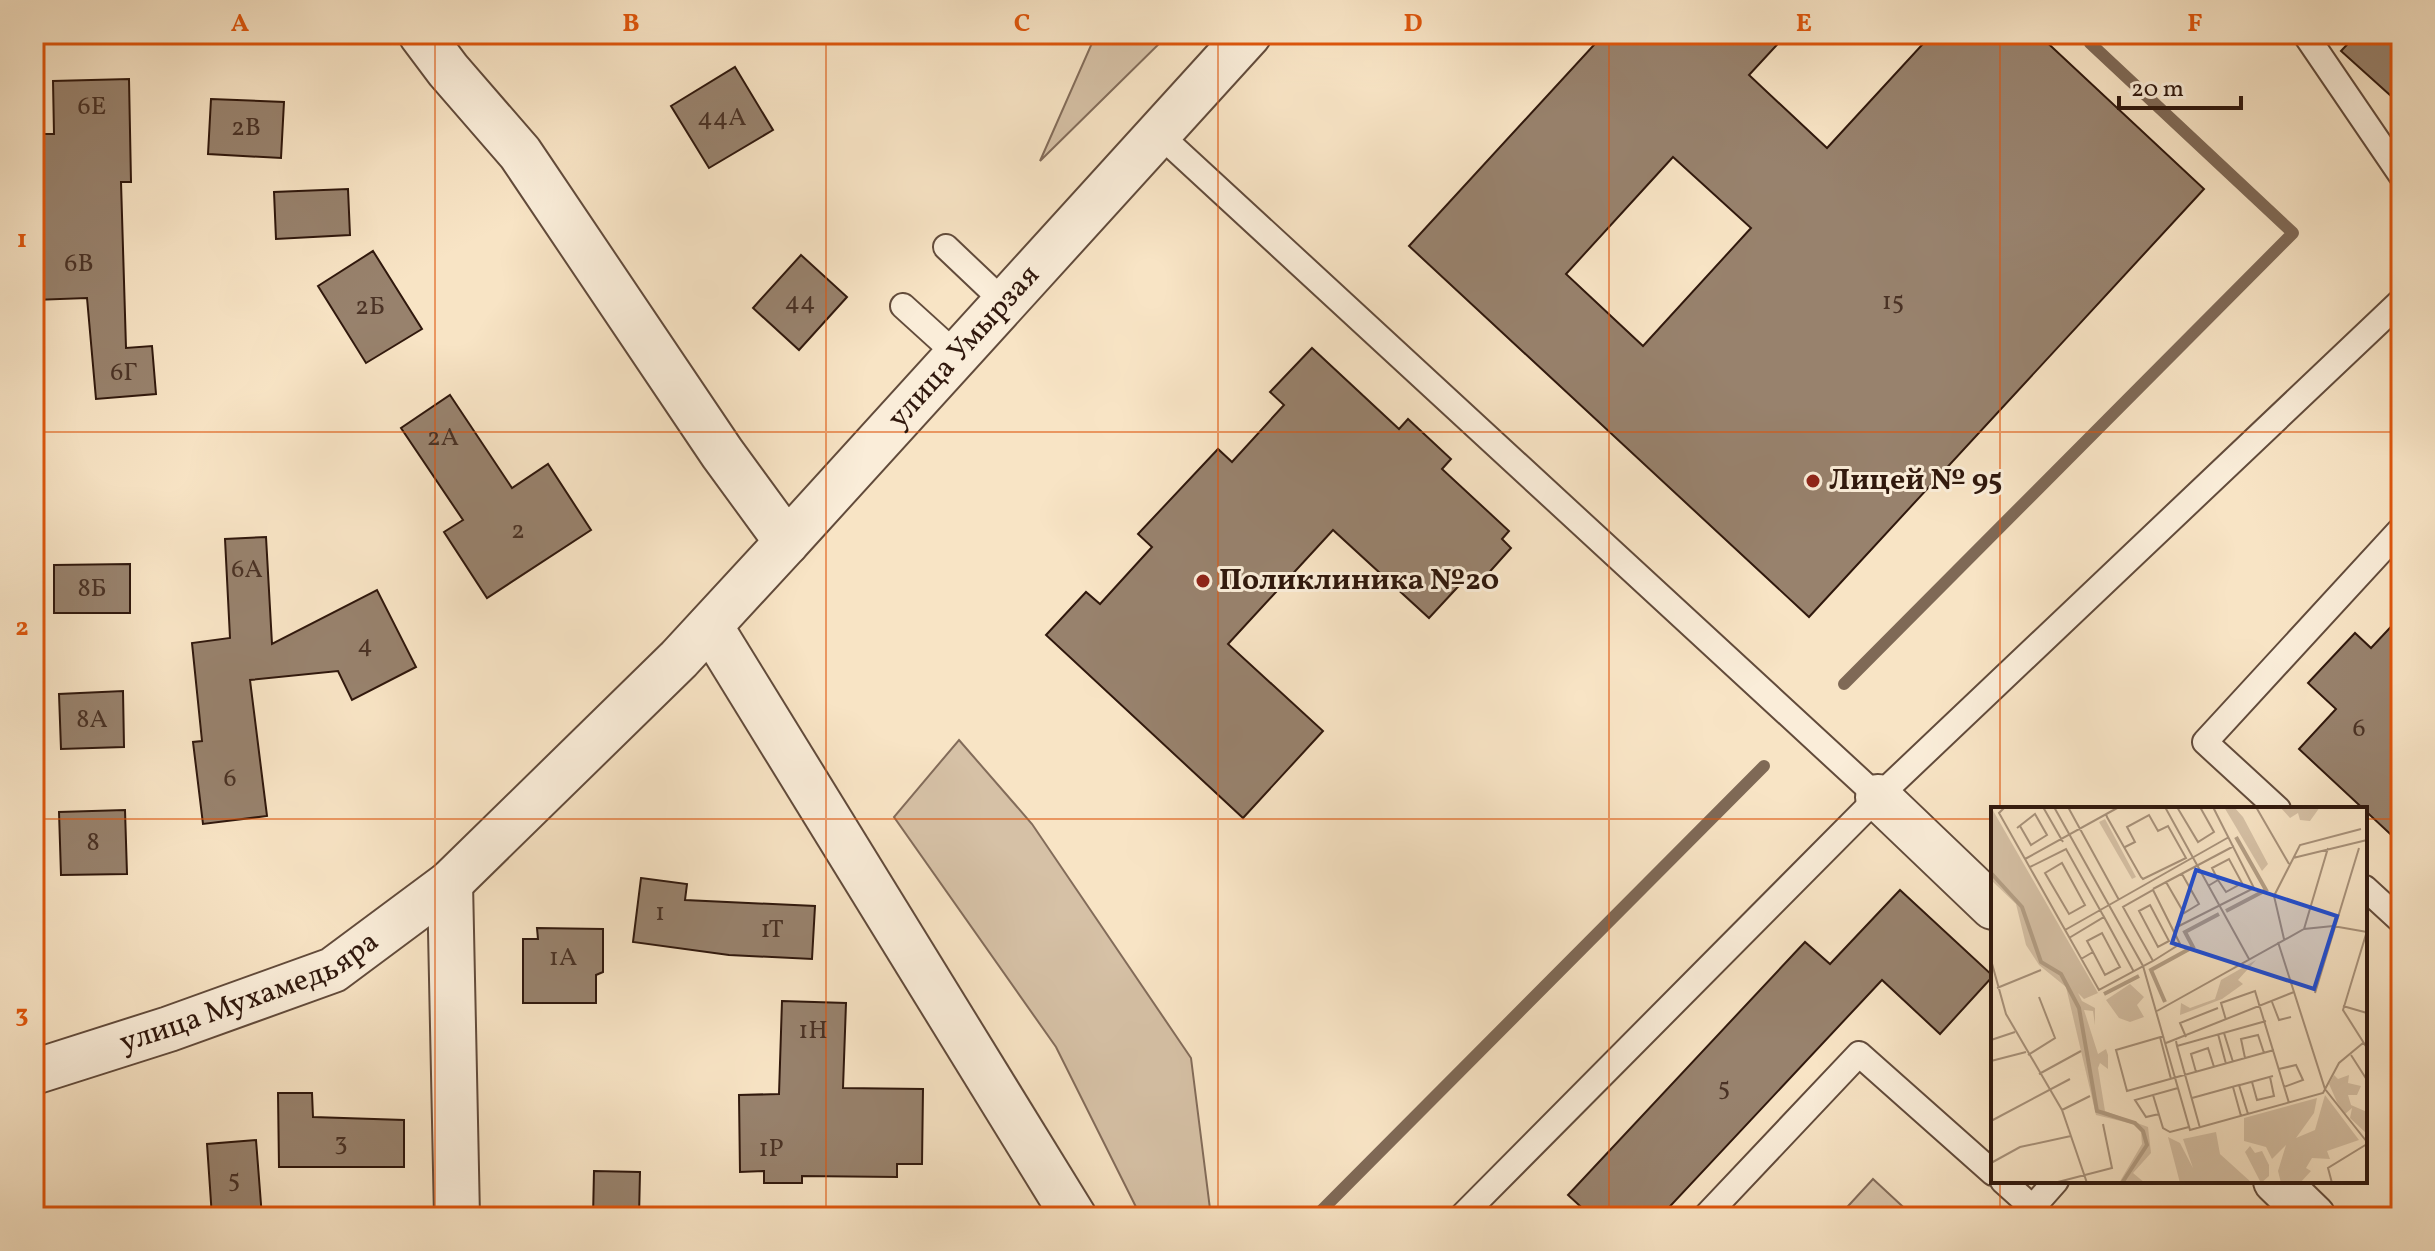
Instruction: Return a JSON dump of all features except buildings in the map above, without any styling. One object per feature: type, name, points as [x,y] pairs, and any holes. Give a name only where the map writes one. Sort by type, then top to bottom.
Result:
[{"type":"street","points":[[421,34],[520,153],[722,453],[787,542]]},
{"type":"street","name":"улица Умырзая","points":[[679,659],[1249,34]]},
{"type":"street","points":[[710,626],[1074,1217]]},
{"type":"street","name":"улица Мухамедьяра","points":[[34,1072],[169,1029],[333,970],[450,883],[679,659]]},
{"type":"street","points":[[1878,797],[1991,905]]},
{"type":"street","points":[[450,883],[457,1217]]},
{"type":"street","points":[[2278,1183],[2313,1217]]},
{"type":"lane","points":[[2305,34],[2401,175]]},
{"type":"lane","points":[[1160,135],[1878,797]]},
{"type":"lane","points":[[946,247],[1005,303]]},
{"type":"lane","points":[[1461,1217],[1878,797],[2401,301]]},
{"type":"lane","points":[[903,306],[957,355]]},
{"type":"lane","points":[[2276,807],[2205,742],[2401,529]]},
{"type":"lane","points":[[2367,890],[2401,921]]},
{"type":"lane","points":[[1705,1217],[1859,1054],[1991,1171]]},
{"type":"lane","points":[[2005,1183],[2038,1212],[2055,1183]]},
{"type":"shaded area","points":[[1096,34],[1169,34],[1040,161]]},
{"type":"shaded area","points":[[959,740],[1032,824],[1191,1058],[1211,1217],[1141,1217],[1056,1047],[894,817]]},
{"type":"shaded area","points":[[1873,1179],[1914,1217],[1838,1217]]},
{"type":"waterway","points":[[1844,684],[2293,233],[2090,43],[2099,34]]},
{"type":"waterway","points":[[1315,1217],[1764,766]]},
{"type":"place","name":"Лицей № 95","points":[[1813,481]]},
{"type":"place","name":"Поликлиника №20","points":[[1203,581]]}]
